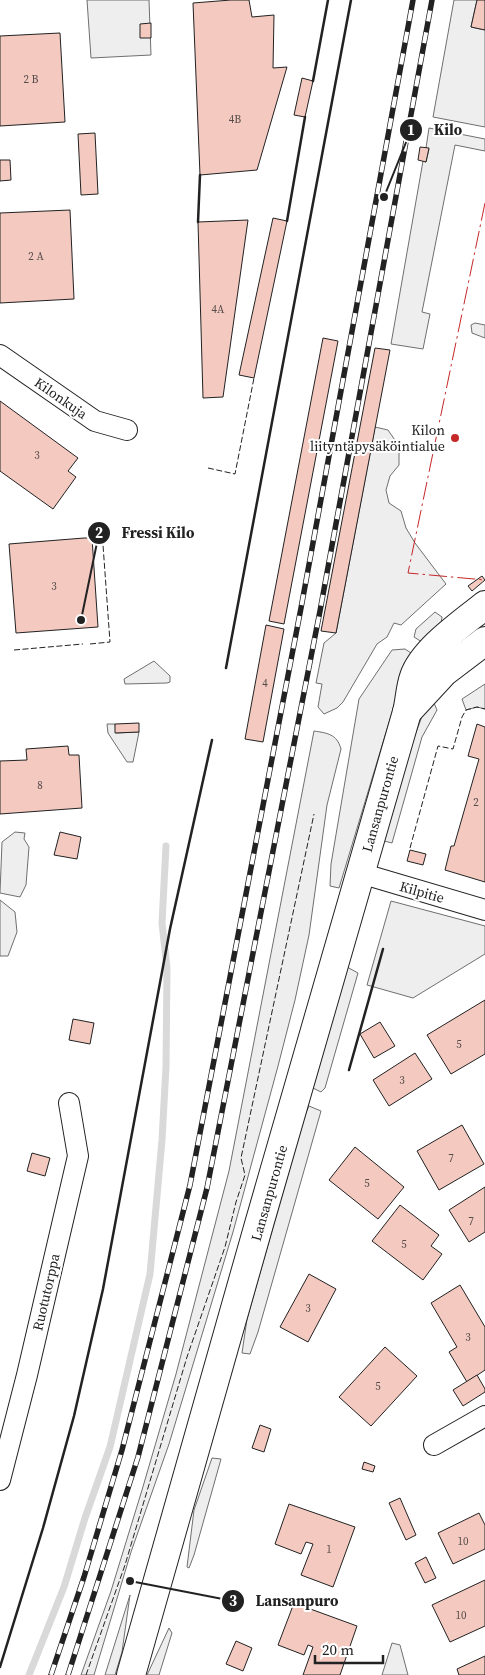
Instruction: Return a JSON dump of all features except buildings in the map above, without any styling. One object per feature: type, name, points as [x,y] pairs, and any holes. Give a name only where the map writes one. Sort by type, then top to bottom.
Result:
[{"type":"street","name":"Kilonkuja","points":[[0,356],[95,421],[127,430]]},
{"type":"street","name":"Lansanpurontie","points":[[131,1675],[360,873],[408,712],[414,676],[427,655],[443,638],[485,605]]},
{"type":"street","name":"Lansanpurontie","points":[[408,712],[444,672],[485,641]]},
{"type":"street","name":"Kilpitie","points":[[360,873],[485,910]]},
{"type":"street","name":"Ruotutorppa","points":[[0,1480],[27,1375],[78,1156],[69,1103]]},
{"type":"street","points":[[434,1446],[485,1416]]},
{"type":"shaded area","points":[[87,0],[149,0],[151,55],[91,58]]},
{"type":"shaded area","points":[[454,0],[477,0],[471,27],[485,30],[485,127],[433,117]]},
{"type":"shaded area","points":[[429,128],[485,139],[485,151],[455,145],[422,312],[430,314],[423,349],[391,344],[423,161],[426,162],[429,149],[426,148]]},
{"type":"shaded area","points":[[475,323],[485,325],[485,338],[472,333],[471,325]]},
{"type":"shaded area","points":[[375,427],[388,430],[399,446],[399,465],[390,476],[386,490],[389,503],[401,511],[406,528],[415,543],[446,584],[401,625],[394,623],[387,637],[377,644],[343,702],[337,708],[324,714],[318,707],[322,684],[316,683],[324,643],[336,633]]},
{"type":"shaded area","points":[[435,612],[442,617],[441,624],[422,642],[414,637],[416,629]]},
{"type":"shaded area","points":[[405,649],[414,655],[403,676],[339,888],[330,886],[331,864],[359,699],[392,650]]},
{"type":"shaded area","points":[[154,661],[170,676],[170,682],[125,684],[124,679]]},
{"type":"shaded area","points":[[485,684],[485,709],[477,707],[466,710],[462,699]]},
{"type":"shaded area","points":[[427,703],[434,703],[437,710],[422,737],[392,843],[384,841],[412,743]]},
{"type":"shaded area","points":[[107,724],[115,724],[116,733],[139,732],[133,762],[127,762],[108,733]]},
{"type":"shaded area","points":[[314,731],[334,737],[341,749],[327,805],[309,935],[295,1000],[233,1232],[169,1444],[131,1552],[94,1675],[81,1675],[111,1591],[142,1490],[176,1374],[229,1171]]},
{"type":"shaded area","points":[[15,832],[25,833],[24,839],[29,847],[26,885],[20,897],[0,893],[2,842]]},
{"type":"shaded area","points":[[0,900],[15,912],[17,932],[8,956],[0,956]]},
{"type":"shaded area","points":[[391,901],[485,926],[485,954],[413,998],[367,985]]},
{"type":"shaded area","points":[[347,967],[358,973],[325,1088],[321,1092],[313,1088]]},
{"type":"shaded area","points":[[309,1106],[321,1111],[258,1332],[250,1354],[242,1353],[247,1319],[304,1117]]},
{"type":"shaded area","points":[[212,1458],[221,1459],[189,1568],[187,1567],[194,1510]]},
{"type":"shaded area","points":[[130,1595],[122,1652],[115,1675],[105,1675]]},
{"type":"shaded area","points":[[169,1628],[172,1633],[159,1675],[147,1675]]},
{"type":"shaded area","points":[[392,1643],[400,1645],[408,1675],[382,1675]]},
{"type":"waterway","points":[[29,1675],[64,1587],[85,1518],[110,1447],[150,1274],[162,1140],[166,1067],[167,968],[162,923],[166,846]]},
{"type":"railway","points":[[51,1675],[84,1577],[122,1450],[190,1185],[301,608],[413,0]]},
{"type":"railway","points":[[68,1675],[138,1457],[207,1188],[320,611],[432,0]]},
{"type":"fence","points":[[208,468],[235,474],[254,378]]},
{"type":"fence","points":[[90,644],[110,642],[103,545]]},
{"type":"fence","points":[[14,650],[83,644]]},
{"type":"fence","points":[[410,848],[438,746],[453,749],[462,717],[466,710],[477,707],[485,709]]},
{"type":"fence","points":[[86,1675],[125,1565],[187,1357],[225,1247],[245,1175],[241,1158],[314,814]]},
{"type":"wall","points":[[313,81],[328,0]]},
{"type":"wall","points":[[226,668],[351,0]]},
{"type":"wall","points":[[287,221],[305,117]]},
{"type":"wall","points":[[198,222],[200,175]]},
{"type":"wall","points":[[0,1667],[43,1528],[74,1416],[103,1289],[170,929],[212,740]]},
{"type":"wall","points":[[349,1070],[383,949]]},
{"type":"power","points":[[485,203],[408,573],[485,580]]},
{"type":"place","name":"Kilo","points":[[384,197]]},
{"type":"place","name":"Kilon liityntäpysäköintialue","points":[[455,438]]},
{"type":"place","name":"Fressi Kilo","points":[[81,620]]},
{"type":"place","name":"Lansanpuro","points":[[130,1581]]}]
